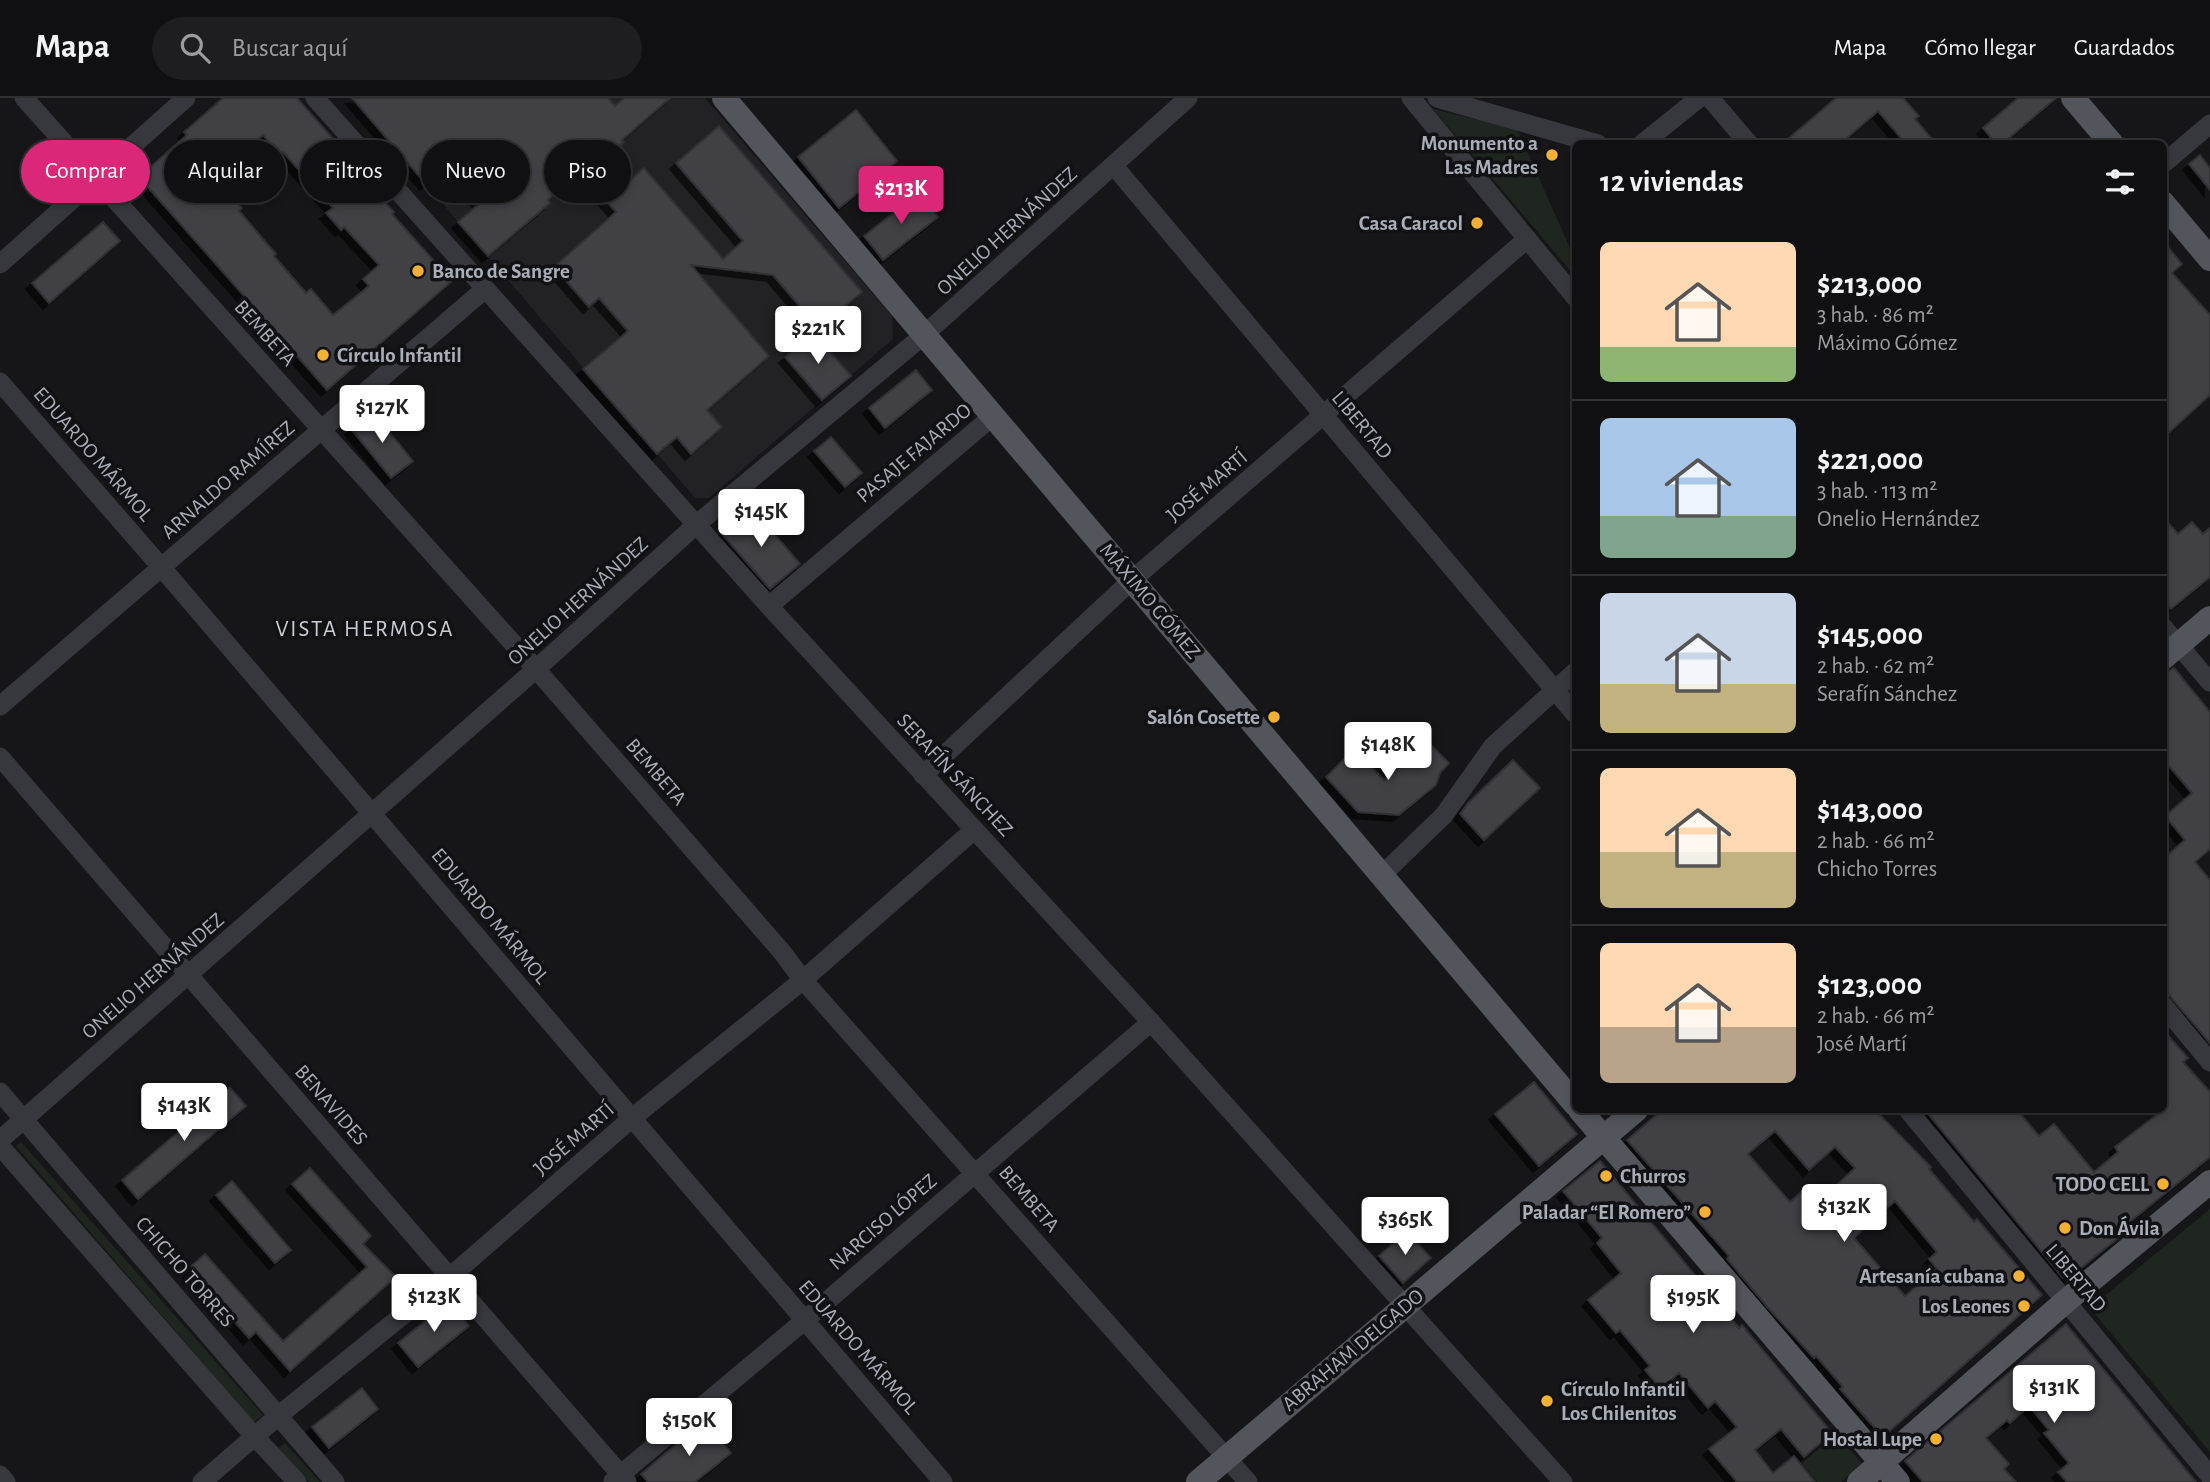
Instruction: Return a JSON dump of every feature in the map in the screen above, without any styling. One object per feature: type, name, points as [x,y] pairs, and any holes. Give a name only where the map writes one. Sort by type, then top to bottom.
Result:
[{"type":"main road","name":"MÁXIMO GÓMEZ","points":[[724,98],[1572,1100]]},
{"type":"main road","points":[[2073,98],[2109,140]]},
{"type":"main road","points":[[2167,208],[2210,259]]},
{"type":"main road","points":[[2168,643],[2210,618]]},
{"type":"main road","points":[[1583,1113],[1898,1482]]},
{"type":"main road","name":"ABRAHAM DELGADO","points":[[1198,1482],[1632,1113]]},
{"type":"main road","points":[[1859,1482],[2066,1301],[2210,1182]]},
{"type":"street","name":"BEMBETA","points":[[24,98],[61,140]]},
{"type":"street","points":[[139,140],[186,98]]},
{"type":"street","name":"SERAFÍN SÁNCHEZ","points":[[315,98],[769,606],[1151,1022],[1563,1482]]},
{"type":"street","name":"ONELIO HERNÁNDEZ","points":[[0,1143],[697,524],[925,334],[1188,98]]},
{"type":"street","points":[[1411,98],[1572,293]]},
{"type":"street","points":[[1437,98],[1584,140]]},
{"type":"street","points":[[1647,140],[1699,98]]},
{"type":"street","points":[[1710,98],[1746,140]]},
{"type":"street","points":[[2167,161],[2210,124]]},
{"type":"street","name":"LIBERTAD","points":[[1114,166],[1572,710]]},
{"type":"street","points":[[0,264],[69,203]]},
{"type":"street","name":"BEMBETA","points":[[118,203],[536,669],[782,952],[803,980],[1248,1482]]},
{"type":"street","name":"JOSÉ MARTÍ","points":[[923,775],[1132,580],[1527,239]]},
{"type":"street","name":"ARNALDO RAMÍREZ","points":[[0,706],[485,289]]},
{"type":"street","name":"EDUARDO MÁRMOL","points":[[0,382],[943,1482]]},
{"type":"street","name":"PASAJE FAJARDO","points":[[769,606],[993,416]]},
{"type":"street","points":[[2168,643],[2210,682]]},
{"type":"street","points":[[1382,875],[1444,815],[1493,746],[1572,675]]},
{"type":"street","name":"BENAVIDES","points":[[0,757],[450,1277],[620,1480]]},
{"type":"street","name":"JOSÉ MARTÍ","points":[[202,1482],[278,1416],[450,1277],[632,1118],[803,980],[974,830]]},
{"type":"street","points":[[2167,1010],[2210,1062]]},
{"type":"street","name":"NARCISO LÓPEZ","points":[[620,1480],[1151,1022]]},
{"type":"street","name":"CHICHO TORRES","points":[[0,1092],[335,1482]]},
{"type":"street","name":"LIBERTAD","points":[[1910,1113],[2210,1476]]},
{"type":"street","points":[[0,1143],[297,1482]]},
{"type":"street","points":[[0,1475],[6,1482]]},
{"type":"shaded area","points":[[352,98],[705,98],[892,316],[893,339],[709,498],[695,498],[442,203],[530,203],[530,140],[421,140],[421,178],[407,162],[407,140],[388,140]]},
{"type":"shaded area","points":[[1433,109],[1517,129],[1572,252],[1572,272]]},
{"type":"shaded area","points":[[21,1142],[263,1415],[254,1422],[16,1146]]},
{"type":"shaded area","points":[[2210,1209],[2210,1452],[2090,1308]]},
{"type":"shaded area","points":[[1837,1434],[1862,1464],[1841,1482],[1817,1482],[1802,1463]]},
{"type":"shaded area","points":[[285,1443],[320,1482],[309,1482],[277,1449]]},
{"type":"building","points":[[223,98],[297,98],[334,140],[300,140],[300,171],[286,155],[286,140],[267,140],[263,135],[257,140],[181,140],[187,135],[184,132]]},
{"type":"building","points":[[352,98],[608,98],[615,106],[624,98],[670,98],[622,140],[544,140],[544,203],[550,203],[488,256],[458,222],[480,203],[530,203],[530,140],[421,140],[421,178],[407,162],[407,140],[388,140]]},
{"type":"building","points":[[1836,98],[1903,98],[1919,116],[1915,119],[1933,140],[1903,140],[1878,111],[1845,140],[1787,140]]},
{"type":"building","points":[[2018,98],[2056,98],[2007,140],[1993,140],[1983,128]]},
{"type":"building","points":[[856,110],[897,161],[839,208],[798,157]]},
{"type":"building","points":[[719,126],[862,292],[819,329],[773,275],[691,265],[769,356],[707,410],[722,427],[691,454],[677,437],[657,454],[583,369],[628,331],[599,298],[589,307],[554,267],[616,212],[608,203],[631,203],[631,179],[644,168],[723,259],[743,241],[676,163]]},
{"type":"building","points":[[164,155],[164,203],[238,203],[242,208],[239,211],[276,254],[274,256],[306,293],[311,289],[333,315],[369,286],[363,279],[379,265],[344,227],[341,230],[326,213],[333,208],[329,203],[386,203],[394,212],[392,214],[452,281],[327,390],[150,189],[150,167]]},
{"type":"building","points":[[2200,155],[2210,168],[2210,190],[2189,164]]},
{"type":"building","points":[[919,193],[938,217],[883,260],[864,236]]},
{"type":"building","points":[[103,222],[120,241],[49,303],[32,283]]},
{"type":"building","points":[[2167,246],[2182,264],[2172,273],[2210,315],[2210,395],[2167,434]]},
{"type":"building","points":[[813,332],[851,376],[822,400],[785,357]]},
{"type":"building","points":[[916,370],[932,390],[885,428],[869,408]]},
{"type":"building","points":[[373,412],[413,461],[391,478],[351,429]]},
{"type":"building","points":[[831,437],[862,473],[845,487],[814,451]]},
{"type":"building","points":[[752,508],[800,564],[770,589],[722,534]]},
{"type":"building","points":[[2167,522],[2178,534],[2192,522],[2203,534],[2210,528],[2210,577],[2171,609],[2167,605]]},
{"type":"building","points":[[2174,668],[2210,712],[2210,849],[2195,862],[2210,880],[2210,1043],[2167,993],[2167,856],[2185,840],[2167,818],[2167,814],[2192,793],[2167,764],[2167,672]]},
{"type":"building","points":[[1427,741],[1449,763],[1440,773],[1436,785],[1399,815],[1358,812],[1326,777],[1354,749],[1384,780]]},
{"type":"building","points":[[1513,760],[1540,788],[1484,840],[1460,814]]},
{"type":"building","points":[[2167,1034],[2188,1058],[2183,1062],[2210,1092],[2210,1157],[2115,1234],[2118,1238],[2069,1278],[2063,1278],[1927,1113],[2020,1113],[2039,1136],[2054,1124],[2094,1172],[2118,1152],[2115,1147],[2159,1113],[2167,1113]]},
{"type":"building","points":[[1534,1082],[1577,1134],[1539,1166],[1495,1114]]},
{"type":"building","points":[[230,1088],[246,1106],[138,1199],[122,1180]]},
{"type":"building","points":[[1658,1113],[1878,1113],[1931,1167],[1929,1169],[1974,1222],[1977,1219],[2042,1295],[1883,1437],[1840,1389],[1843,1387],[1816,1356],[1814,1358],[1770,1310],[1727,1259],[1729,1256],[1627,1140]],"holes":[[[1775,1131],[1809,1170],[1835,1147],[1855,1168],[1819,1201],[1807,1187],[1790,1202],[1748,1154]],[[1895,1201],[1937,1252],[1929,1259],[1937,1269],[1905,1296],[1854,1238]]]},
{"type":"building","points":[[1600,1161],[1739,1328],[1742,1325],[1832,1433],[1804,1457],[1781,1429],[1755,1450],[1773,1473],[1794,1456],[1815,1482],[1737,1482],[1709,1449],[1737,1427],[1715,1401],[1708,1408],[1679,1373],[1661,1389],[1645,1370],[1650,1366],[1620,1330],[1616,1333],[1588,1300],[1621,1273],[1597,1243],[1602,1238],[1563,1191]]},
{"type":"building","points":[[310,1168],[371,1236],[363,1244],[396,1277],[290,1371],[256,1332],[249,1338],[188,1269],[205,1254],[283,1341],[367,1267],[292,1184]]},
{"type":"building","points":[[232,1181],[291,1250],[275,1263],[216,1195]]},
{"type":"building","points":[[1406,1231],[1431,1258],[1403,1283],[1379,1256]]},
{"type":"building","points":[[450,1301],[469,1326],[418,1367],[398,1343]]},
{"type":"building","points":[[2066,1324],[2196,1482],[2067,1482],[2058,1472],[2069,1463],[2044,1433],[2049,1430],[2029,1406],[2010,1423],[2007,1420],[1986,1438],[2009,1464],[2004,1469],[2016,1482],[1923,1482],[1905,1461]]},
{"type":"building","points":[[362,1388],[378,1409],[329,1448],[312,1427]]},
{"type":"building","points":[[705,1420],[731,1453],[695,1482],[648,1482],[641,1474]]},
{"type":"place","name":"Monumento a Las Madres","points":[[1552,155]]},
{"type":"place","name":"Casa Caracol","points":[[1477,223]]},
{"type":"place","name":"Banco de Sangre","points":[[418,271]]},
{"type":"place","name":"Círculo Infantil","points":[[323,355]]},
{"type":"place","name":"Salón Cosette","points":[[1274,717]]},
{"type":"place","name":"Churros","points":[[1606,1176]]},
{"type":"place","name":"TODO CELL","points":[[2163,1184]]},
{"type":"place","name":"Paladar “El Romero”","points":[[1705,1212]]},
{"type":"place","name":"Don Ávila","points":[[2065,1228]]},
{"type":"place","name":"Artesanía cubana","points":[[2019,1276]]},
{"type":"place","name":"Los Leones","points":[[2024,1306]]},
{"type":"place","name":"Círculo Infantil Los Chilenitos","points":[[1547,1401]]},
{"type":"place","name":"Hostal Lupe","points":[[1936,1439]]},
{"type":"district","name":"VISTA HERMOSA","points":[[365,629]]}]
